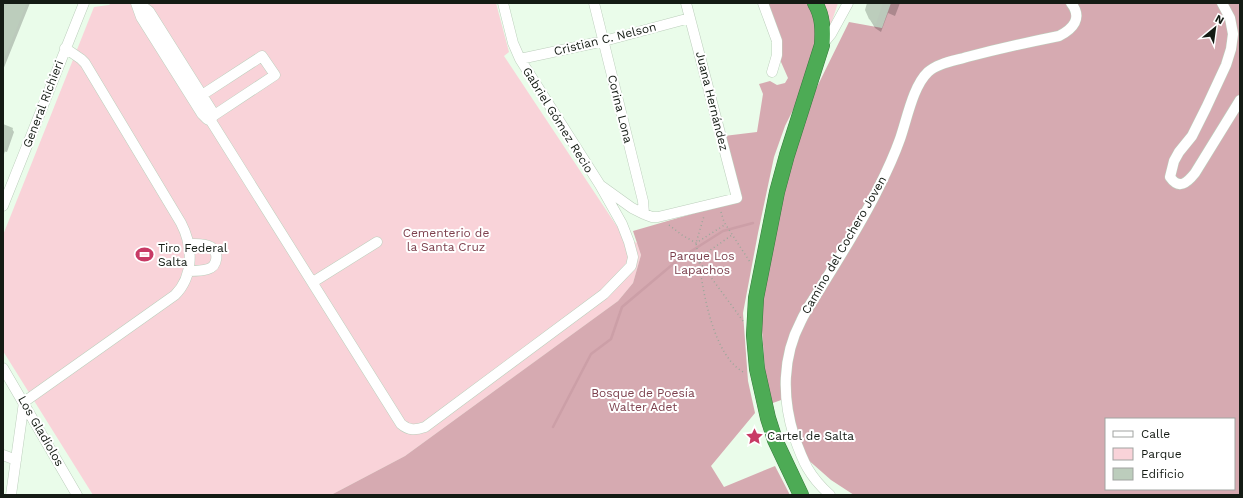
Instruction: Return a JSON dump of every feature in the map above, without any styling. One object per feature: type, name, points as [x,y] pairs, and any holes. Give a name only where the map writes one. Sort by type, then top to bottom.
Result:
[{"type":"highway","points":[[801,495],[775,440],[766,410],[759,380],[754,335],[756,298],[777,192],[822,44],[823,26],[819,8],[815,3]]},
{"type":"street","name":"General Richieri","points":[[3,206],[84,3]]},
{"type":"street","points":[[137,3],[141,17],[202,114],[207,119],[212,118],[276,75],[262,56],[202,95]]},
{"type":"street","points":[[137,3],[149,12],[202,95],[212,111],[212,118],[313,282],[402,424],[406,428],[419,429],[425,427],[446,412],[604,294],[631,266],[633,257],[630,242],[622,224],[600,185]]},
{"type":"street","name":"Gabriel Gómez Recio","points":[[503,3],[513,43],[520,59],[600,185],[632,208],[652,217],[658,217]]},
{"type":"street","name":"Corina Lona","points":[[594,3],[643,201],[644,214]]},
{"type":"street","name":"Juana Hernández","points":[[686,3],[737,198],[713,204]]},
{"type":"street","points":[[763,3],[777,41],[777,55],[772,72]]},
{"type":"street","points":[[822,44],[831,34],[848,3]]},
{"type":"street","name":"Camino del Cochero Joven","points":[[830,495],[813,478],[807,468],[791,425],[786,404],[785,381],[788,360],[793,339],[801,320],[878,191],[900,138],[920,82],[926,73],[933,68],[944,64],[999,49],[1059,36],[1068,32],[1074,26],[1076,20],[1076,14],[1071,3]]},
{"type":"street","points":[[1222,3],[1230,18],[1233,34],[1231,49],[1226,65],[1192,136],[1179,152],[1174,161],[1170,177],[1174,183],[1183,183],[1190,179],[1195,173],[1240,100]]},
{"type":"street","name":"Cristian C. Nelson","points":[[520,59],[604,41],[690,18]]},
{"type":"street","points":[[11,495],[24,402],[175,295],[186,281],[189,271],[189,244],[186,232],[181,223],[85,63],[65,48]]},
{"type":"street","points":[[658,217],[713,204]]},
{"type":"street","points":[[313,282],[378,242]]},
{"type":"street","points":[[189,244],[204,244],[210,246],[216,253],[216,260],[212,268],[207,270],[189,271]]},
{"type":"street","name":"Los Gladiolos","points":[[3,368],[77,495]]},
{"type":"street","points":[[3,455],[16,460]]},
{"type":"path","points":[[751,263],[713,204],[698,232],[696,243],[708,312],[724,354],[739,370],[759,380]]},
{"type":"path","points":[[658,217],[682,235],[696,243]]},
{"type":"path","points":[[696,243],[726,224]]},
{"type":"path","points":[[699,261],[709,251],[732,235]]},
{"type":"path","points":[[699,261],[754,335]]},
{"type":"green space","name":"Cementerio de la Santa Cruz","points":[[111,3],[496,3],[509,52],[504,56],[624,237],[637,243],[641,255],[633,283],[618,301],[405,456],[331,495],[93,495],[3,351],[3,235],[94,7],[109,5]]},
{"type":"green space","name":"Bosque de Poesía Walter Adet","points":[[767,3],[810,3],[814,9],[816,50],[797,102],[785,126],[774,157],[743,313],[748,381],[755,413],[711,466],[724,487],[775,466],[790,495],[331,495],[405,456],[618,301],[633,283],[641,255],[633,231],[740,200],[724,136],[757,132],[763,94],[759,84],[770,81],[777,85],[785,83],[788,78],[781,62],[781,43]]},
{"type":"green space","points":[[824,3],[838,3],[830,27]]},
{"type":"green space","points":[[891,3],[1240,3],[1240,495],[854,495],[831,480],[806,458],[784,399],[770,404],[765,371],[761,317],[764,286],[790,158],[814,93],[849,22],[882,28]]},
{"type":"building","points":[[3,3],[27,3],[3,62]]},
{"type":"building","points":[[867,3],[883,3],[876,24],[869,19],[865,10]]},
{"type":"building","points":[[3,124],[13,128],[4,154],[3,154]]},
{"type":"waterway","points":[[553,427],[591,354],[611,339],[622,307],[679,259],[723,231],[753,223]]},
{"type":"place","name":"Tiro Federal Salta","points":[[145,255]]},
{"type":"place","name":"Cartel de Salta","points":[[754,436]]},
{"type":"park label","name":"Parque Los Lapachos","points":[[702,263]]}]
